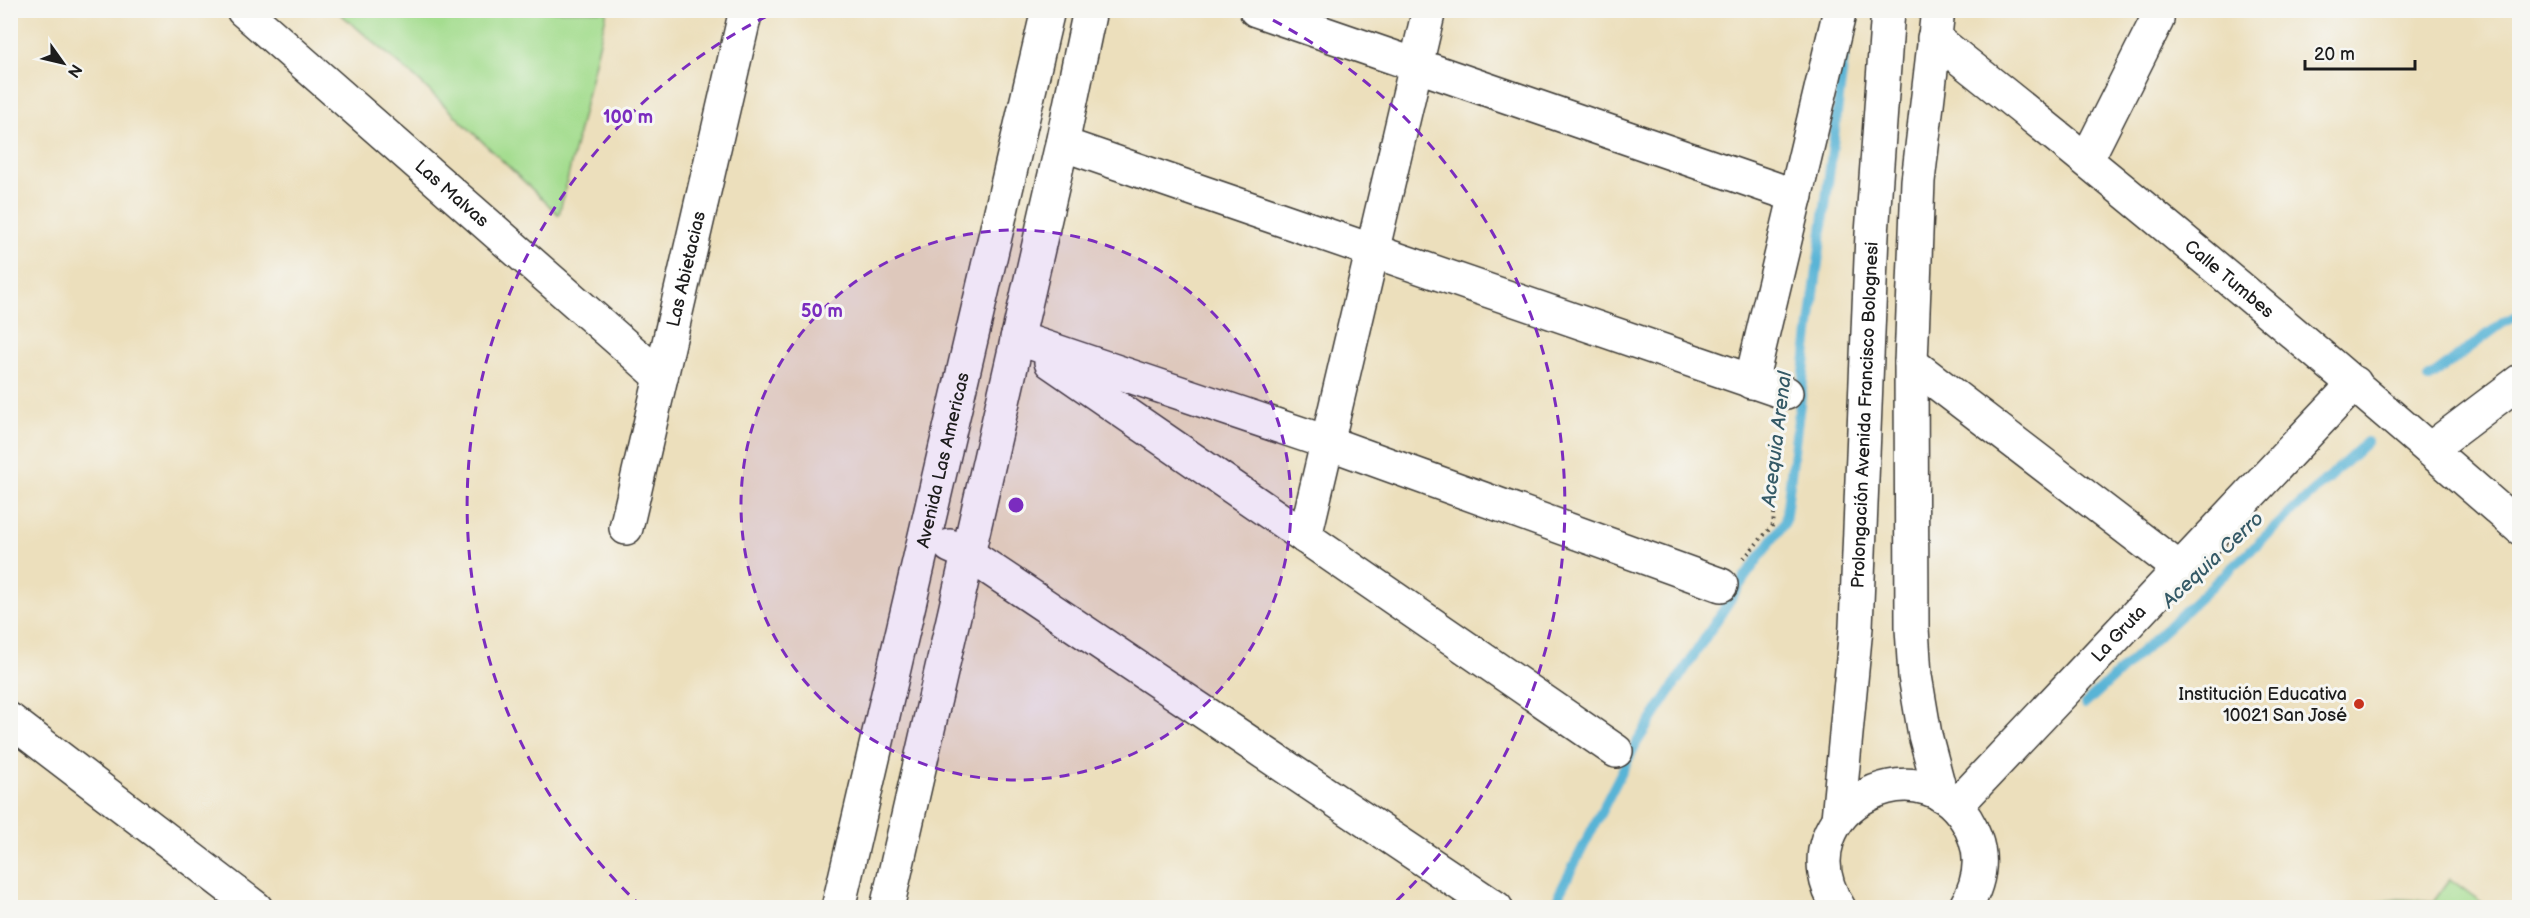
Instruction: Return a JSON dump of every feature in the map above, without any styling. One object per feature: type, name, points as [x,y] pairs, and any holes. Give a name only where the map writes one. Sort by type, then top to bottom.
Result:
[{"type":"street","name":"Las Malvas","points":[[243,10],[661,377]]},
{"type":"street","name":"Las Abietacias","points":[[626,528],[746,10]]},
{"type":"street","name":"Avenida Las Americas","points":[[838,908],[1048,10]]},
{"type":"street","points":[[887,908],[1062,144],[1090,10]]},
{"type":"street","points":[[1256,10],[1796,196]]},
{"type":"street","points":[[1305,537],[1429,10]]},
{"type":"street","points":[[1751,382],[1840,10]]},
{"type":"street","name":"Prolongación Avenida Francisco Bolognesi","points":[[1838,819],[1856,627],[1872,234],[1888,10]]},
{"type":"street","points":[[2087,159],[2157,20],[2158,10]]},
{"type":"street","points":[[1936,24],[1918,181],[1911,363],[1911,616],[1914,666],[1925,735],[1948,800],[1970,824],[1978,846],[1980,871],[1974,894],[1965,908]]},
{"type":"street","name":"Calle Tumbes","points":[[1936,24],[2087,159],[2355,383],[2520,528]]},
{"type":"street","points":[[1062,144],[1786,393]]},
{"type":"street","points":[[1017,338],[1326,442],[1721,585]]},
{"type":"street","points":[[1017,338],[1616,751]]},
{"type":"street","points":[[1911,363],[2180,569]]},
{"type":"street","points":[[2430,449],[2520,381]]},
{"type":"street","name":"La Gruta","points":[[1948,800],[2180,569],[2355,383]]},
{"type":"street","points":[[926,536],[968,554],[1496,908]]},
{"type":"street","points":[[10,720],[256,908]]},
{"type":"street","points":[[1839,908],[1830,894],[1824,869],[1827,843],[1838,819],[1854,802],[1874,790],[1896,785],[1919,787],[1948,800]]},
{"type":"path","points":[[1721,585],[1773,525],[1786,393]]},
{"type":"green space","points":[[337,11],[607,11],[559,215],[417,79]]},
{"type":"green space","points":[[2450,879],[2488,907],[2337,907],[2399,899],[2434,901]]},
{"type":"waterway","name":"Acequia Arenal","points":[[1558,908],[1559,894],[1637,742],[1745,577],[1785,522],[1844,58]]},
{"type":"waterway","name":"Acequia Cerro","points":[[2428,379],[2504,322],[2520,314]]},
{"type":"waterway","name":"Acequia Cerro","points":[[2085,704],[2367,442]]},
{"type":"place","name":"Institución Educativa 10021 San José","points":[[2359,704]]}]
